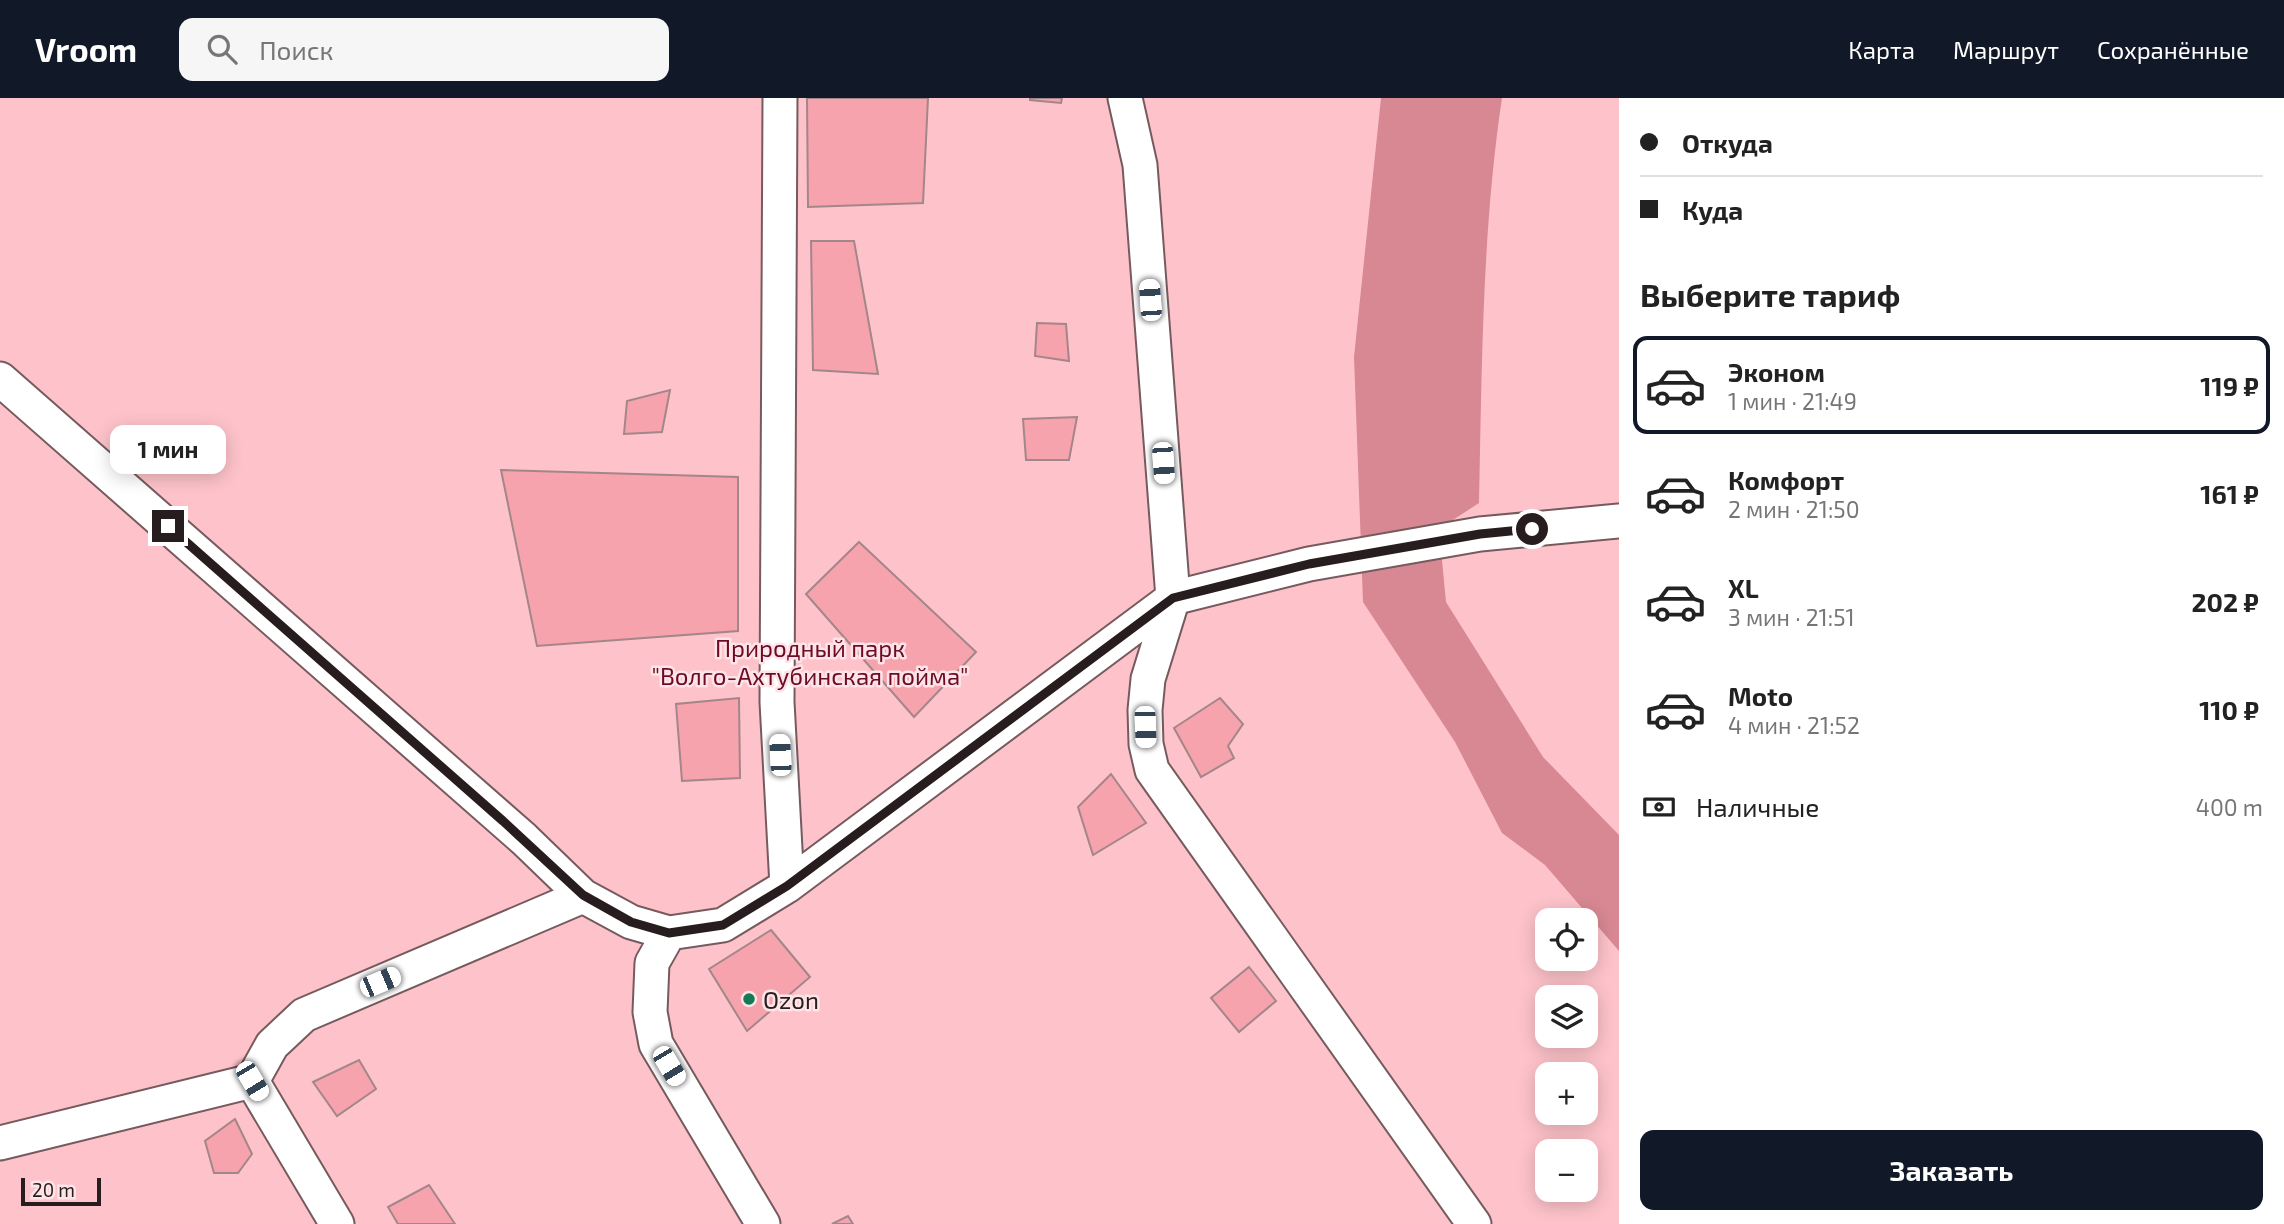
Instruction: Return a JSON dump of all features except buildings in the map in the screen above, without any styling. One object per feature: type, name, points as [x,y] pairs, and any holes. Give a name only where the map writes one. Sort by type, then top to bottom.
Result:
[{"type":"street","points":[[780,98],[777,702],[787,886]]},
{"type":"street","points":[[1125,98],[1140,164],[1173,598],[1147,690],[1144,710],[1146,744],[1152,770],[1474,1224]]},
{"type":"street","points":[[0,379],[503,821],[583,895],[631,922],[669,933],[723,925],[787,886],[1173,598],[1309,564],[1480,534],[1619,521]]},
{"type":"street","points":[[0,1143],[252,1081],[272,1045],[304,1015],[583,895]]},
{"type":"street","points":[[669,933],[652,963],[650,1012],[656,1044],[763,1224]]},
{"type":"street","points":[[252,1081],[337,1224]]},
{"type":"green space","name":"Природный парк \"Волго-Ахтубинская пойма\"","points":[[0,98],[1619,98],[1619,1224],[0,1224]]},
{"type":"shaded area","points":[[1381,98],[1502,98],[1487,249],[1479,503],[1439,529],[1446,602],[1543,757],[1619,835],[1619,951],[1598,927],[1598,908],[1582,908],[1545,865],[1502,833],[1455,742],[1363,602],[1354,357]]},
{"type":"place","name":"Ozon","points":[[749,999]]},
{"type":"route","points":[[168,526],[524,839],[583,895],[631,922],[669,933],[723,925],[787,886],[1173,598],[1309,564],[1480,534],[1532,529]]}]
